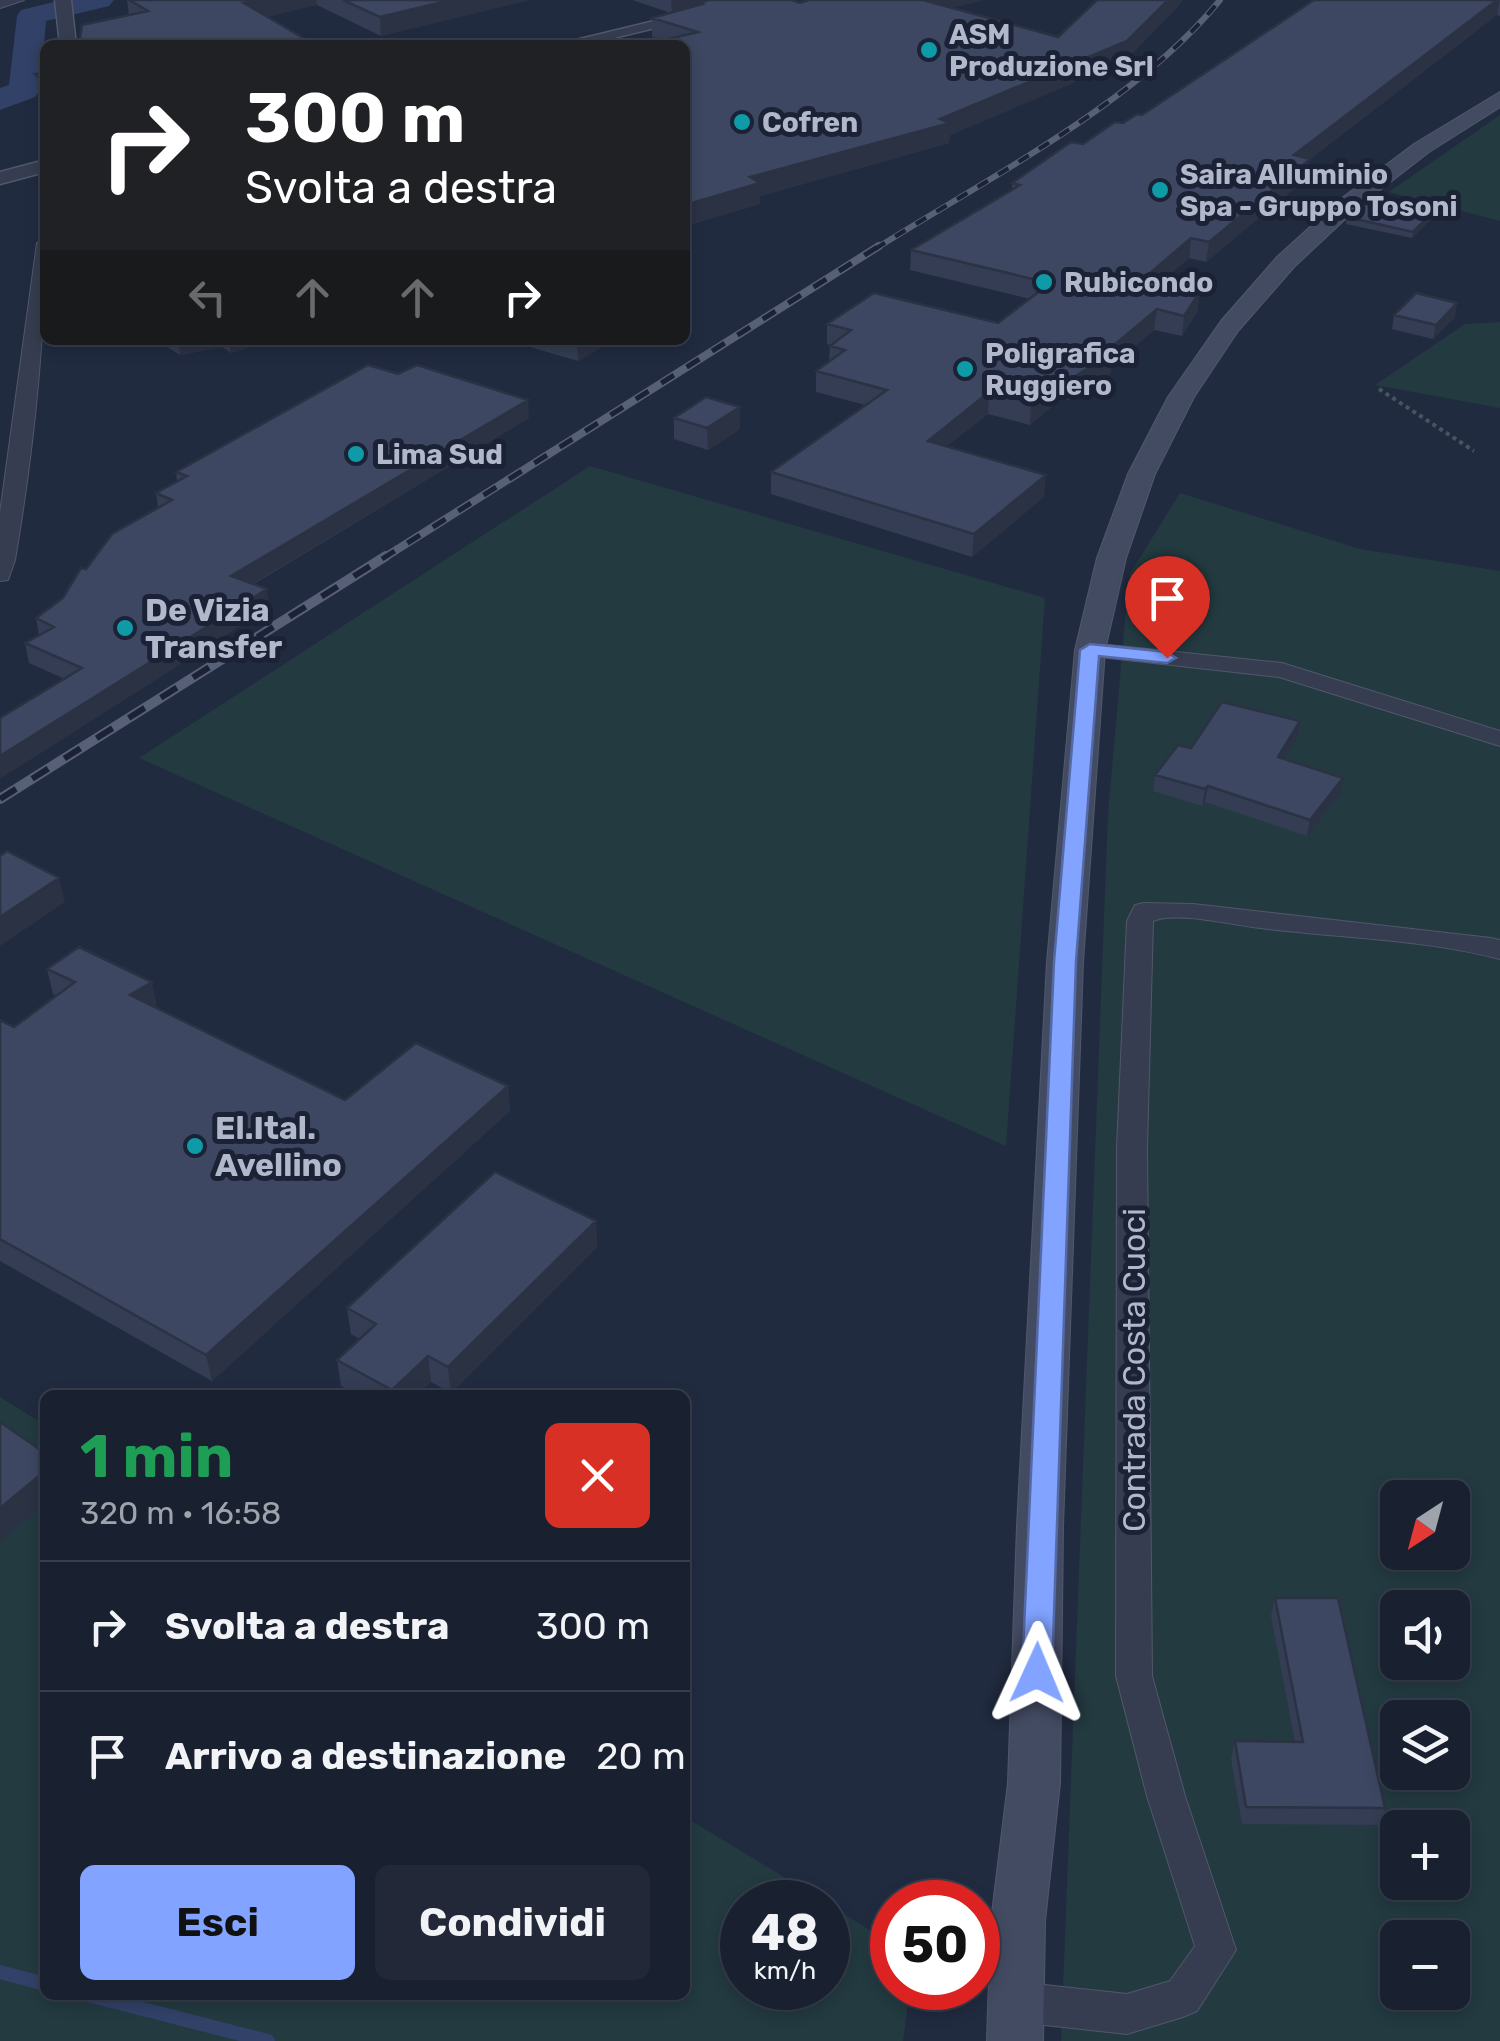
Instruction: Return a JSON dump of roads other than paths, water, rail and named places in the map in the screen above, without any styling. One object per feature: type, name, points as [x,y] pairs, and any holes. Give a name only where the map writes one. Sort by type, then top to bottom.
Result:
[{"type":"main road","points":[[1015,2041],[1018,1921],[1034,1783],[1040,1526],[1065,962],[1090,650],[1098,600],[1123,516],[1186,384],[1252,295],[1324,227],[1461,121],[1500,98]]},
{"type":"street","points":[[0,4],[17,0]]},
{"type":"street","points":[[585,40],[762,0]]},
{"type":"street","points":[[63,4],[67,40]]},
{"type":"street","points":[[0,178],[40,167]]},
{"type":"street","points":[[0,575],[6,563],[8,522],[22,448],[40,288]]},
{"type":"street","points":[[1090,650],[1282,670],[1500,739]]},
{"type":"street","name":"Contrada Costa Cuoci","points":[[1017,2002],[1127,2014],[1183,1997],[1216,1950],[1166,1796],[1134,1676],[1132,1148],[1140,921],[1144,911],[1174,909],[1332,928],[1403,932],[1491,946],[1500,951]]},
{"type":"waterway","points":[[0,100],[24,90],[32,16],[99,0]]},
{"type":"waterway","points":[[0,1972],[40,1983]]},
{"type":"waterway","points":[[108,2000],[268,2041]]},
{"type":"railway","points":[[875,249],[1104,105],[1186,37],[1220,0]]},
{"type":"railway","points":[[382,559],[879,246]]},
{"type":"railway","points":[[0,799],[386,556]]},
{"type":"place","name":"ASM Produzione Srl","points":[[929,50]]},
{"type":"place","name":"Cofren","points":[[742,122]]},
{"type":"place","name":"Saira Alluminio Spa - Gruppo Tosoni","points":[[1160,190]]},
{"type":"place","name":"Rubicondo","points":[[1044,282]]},
{"type":"place","name":"Poligrafica Ruggiero","points":[[965,369]]},
{"type":"place","name":"Lima Sud","points":[[356,454]]},
{"type":"place","name":"De Vizia Transfer","points":[[125,628]]},
{"type":"place","name":"El.Ital. Avellino","points":[[195,1146]]}]
